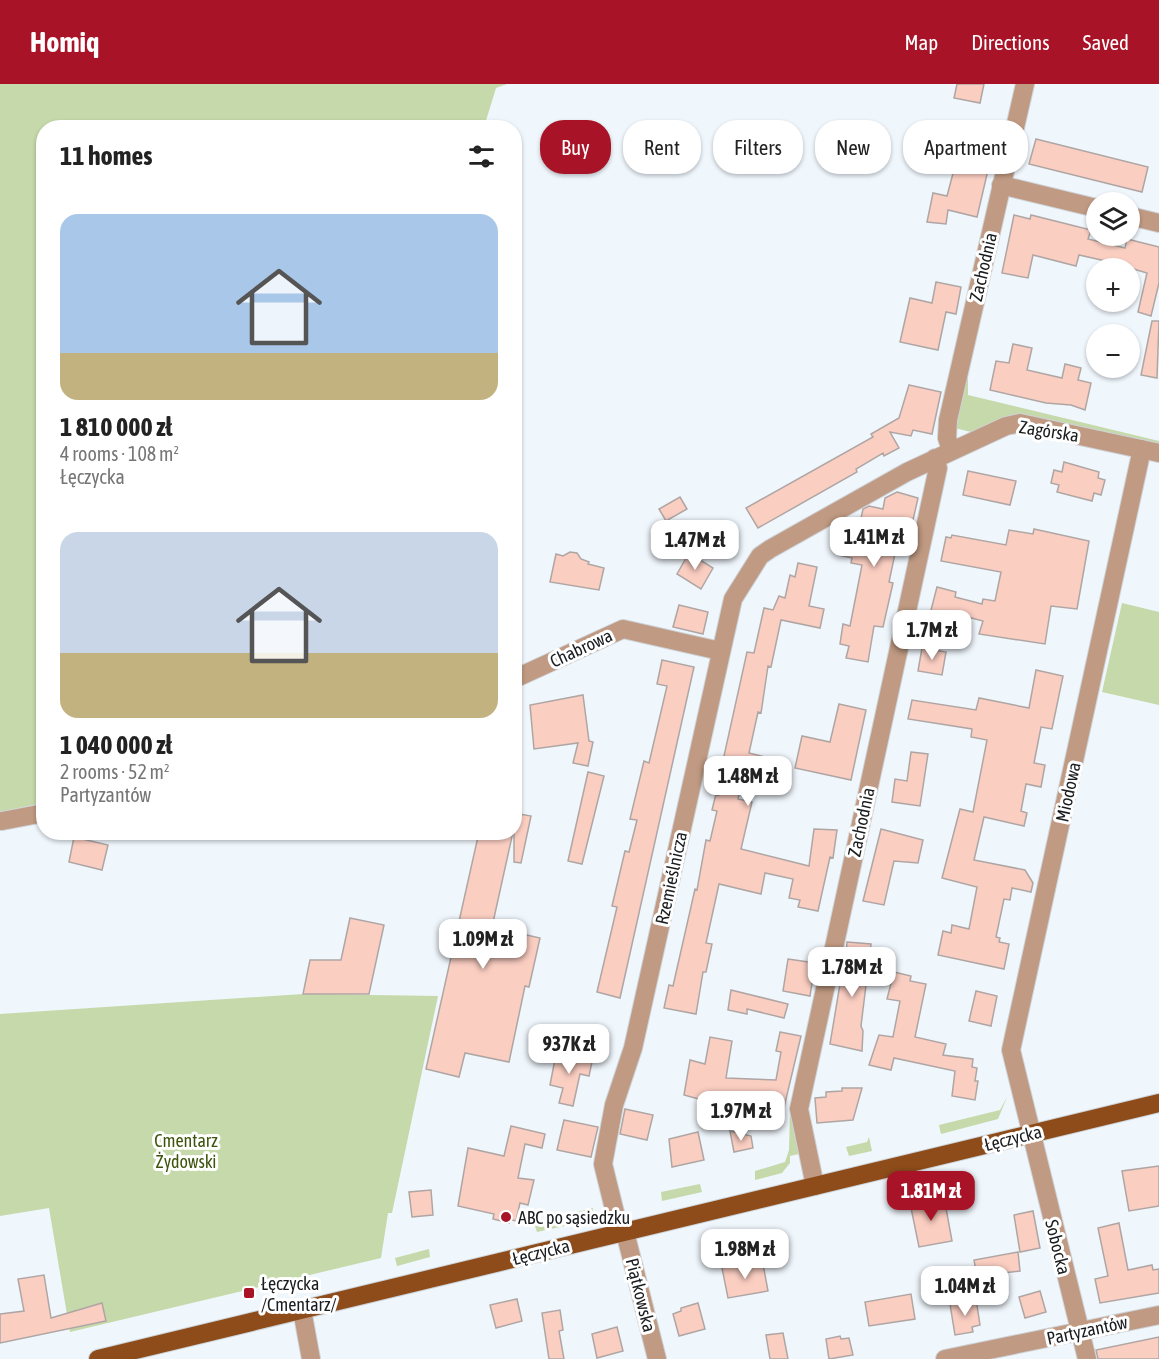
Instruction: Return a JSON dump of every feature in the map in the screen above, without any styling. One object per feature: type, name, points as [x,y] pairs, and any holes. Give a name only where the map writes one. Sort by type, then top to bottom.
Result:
[{"type":"main road","name":"Łęczycka","points":[[98,1359],[1159,1103]]},
{"type":"street","name":"Zachodnia","points":[[815,1186],[799,1109],[938,468],[947,438],[948,420],[1026,84]]},
{"type":"street","points":[[1001,185],[1086,205]]},
{"type":"street","points":[[1140,218],[1159,223]]},
{"type":"street","name":"Zagórska","points":[[943,454],[1006,426],[1020,423],[1151,451]]},
{"type":"street","name":"Miodowa","points":[[1030,1134],[1011,1050],[1151,451]]},
{"type":"street","name":"Rzemieślnicza","points":[[622,1232],[603,1164],[614,1105],[638,1026],[733,598],[760,556],[943,454]]},
{"type":"street","name":"Chabrowa","points":[[522,675],[623,629],[720,651]]},
{"type":"street","points":[[2,821],[36,815]]},
{"type":"street","name":"Sobocka","points":[[1030,1134],[1087,1359]]},
{"type":"street","name":"Piątkowska","points":[[622,1232],[657,1359]]},
{"type":"street","points":[[302,1310],[311,1359]]},
{"type":"street","name":"Partyzantów","points":[[945,1359],[1159,1315]]},
{"type":"green space","points":[[0,84],[507,84],[496,88],[486,120],[36,120],[36,804],[4,811],[0,829]]},
{"type":"green space","points":[[968,371],[968,395],[1159,441],[1159,446],[1018,415],[971,432],[955,428],[956,415]]},
{"type":"green space","points":[[1122,603],[1159,612],[1159,705],[1102,692]]},
{"type":"green space","name":"Cmentarz Żydowski","points":[[303,994],[438,996],[392,1213],[388,1213],[381,1258],[70,1332],[49,1208],[0,1216],[0,1014]]},
{"type":"green space","points":[[1007,1097],[998,1119],[941,1134],[939,1125],[1000,1110]]},
{"type":"green space","points":[[790,1112],[799,1154],[790,1156],[790,1163],[782,1173],[755,1180],[755,1171],[785,1162],[789,1150]]},
{"type":"green space","points":[[869,1137],[872,1151],[849,1156],[846,1147],[867,1142]]},
{"type":"green space","points":[[700,1184],[702,1192],[662,1201],[661,1192]]},
{"type":"green space","points":[[593,1208],[591,1218],[587,1221],[537,1232],[534,1223]]},
{"type":"green space","points":[[429,1249],[430,1257],[397,1266],[395,1258]]},
{"type":"building","points":[[957,84],[984,84],[980,103],[954,98]]},
{"type":"building","points":[[1036,139],[1148,167],[1142,192],[1029,164]]},
{"type":"building","points":[[953,174],[987,174],[977,217],[948,210],[946,224],[927,222],[933,193],[947,196]]},
{"type":"building","points":[[1014,215],[1030,219],[1031,215],[1086,229],[1086,246],[1125,248],[1125,246],[1140,246],[1140,242],[1159,247],[1159,283],[1151,316],[1138,312],[1140,312],[1147,273],[1140,271],[1140,258],[1092,258],[1079,255],[1076,266],[1033,255],[1028,278],[1002,273]]},
{"type":"building","points":[[936,282],[961,287],[956,314],[946,312],[938,350],[900,342],[910,298],[932,303]]},
{"type":"building","points":[[1152,321],[1159,321],[1157,378],[1141,375]]},
{"type":"building","points":[[1013,344],[1032,348],[1027,370],[1062,378],[1065,364],[1081,368],[1078,380],[1091,383],[1085,410],[1071,405],[1046,403],[990,390],[996,361],[1009,363]]},
{"type":"building","points":[[909,385],[941,392],[932,434],[913,430],[911,436],[890,432],[899,448],[884,456],[883,453],[856,469],[857,472],[758,528],[746,508],[873,437],[871,434],[899,418]]},
{"type":"building","points":[[1064,462],[1099,472],[1098,478],[1105,480],[1101,495],[1094,493],[1092,501],[1057,492],[1059,485],[1051,483],[1054,470],[1062,472]]},
{"type":"building","points":[[968,471],[1016,481],[1010,505],[963,495]]},
{"type":"building","points":[[897,492],[918,498],[910,533],[900,530],[889,582],[893,583],[883,627],[874,626],[868,662],[846,658],[849,646],[840,644],[843,624],[850,626],[862,565],[851,563],[852,558],[838,555],[842,534],[857,537],[863,509],[869,506],[883,509],[885,498]]},
{"type":"building","points":[[680,497],[687,509],[666,521],[659,509]]},
{"type":"building","points":[[1034,529],[1089,541],[1077,609],[1051,606],[1045,644],[979,634],[983,621],[956,614],[955,621],[930,614],[937,587],[956,592],[955,597],[982,604],[983,599],[995,601],[1001,572],[941,561],[946,537],[951,538],[952,535],[1006,545],[1009,530],[1033,534]]},
{"type":"building","points":[[570,552],[577,553],[581,559],[589,562],[588,564],[604,568],[599,590],[550,582],[556,554],[563,556]]},
{"type":"building","points":[[689,553],[713,568],[701,589],[677,574]]},
{"type":"building","points":[[798,563],[817,567],[809,606],[824,609],[820,628],[781,620],[771,667],[768,666],[761,713],[758,712],[749,753],[765,757],[761,773],[745,770],[738,799],[752,802],[741,849],[809,866],[814,829],[837,830],[833,858],[830,857],[818,911],[798,907],[800,900],[789,898],[793,879],[765,873],[761,894],[719,884],[706,943],[712,944],[706,972],[703,972],[696,1014],[664,1008],[669,985],[673,986],[695,889],[697,890],[706,840],[710,841],[717,811],[712,810],[716,794],[719,795],[726,766],[722,765],[747,652],[754,653],[764,608],[773,610],[779,596],[785,598],[790,575],[795,577]]},
{"type":"building","points":[[679,605],[708,612],[703,634],[673,627]]},
{"type":"building","points":[[922,648],[946,652],[942,675],[918,671]]},
{"type":"building","points":[[662,660],[694,667],[620,998],[597,992],[617,907],[612,906],[625,851],[629,852],[637,820],[630,819],[644,761],[649,763],[667,686],[657,684]]},
{"type":"building","points":[[1036,670],[1063,676],[1052,729],[1041,727],[1034,763],[1045,765],[1041,787],[1026,784],[1021,811],[1027,813],[1024,826],[984,817],[974,860],[1025,870],[1033,883],[1031,892],[1012,888],[1010,900],[1004,899],[996,937],[1000,938],[999,942],[1009,944],[1004,969],[938,955],[943,931],[951,933],[952,925],[969,929],[977,887],[942,878],[960,809],[973,812],[987,740],[971,737],[972,729],[908,719],[912,700],[976,710],[979,698],[1029,708]]},
{"type":"building","points":[[583,695],[589,741],[593,742],[588,766],[573,763],[578,743],[534,749],[530,705]]},
{"type":"building","points":[[839,704],[866,710],[851,780],[795,768],[802,736],[830,742]]},
{"type":"building","points":[[911,752],[928,754],[920,806],[892,802],[895,779],[907,781]]},
{"type":"building","points":[[588,772],[604,776],[582,864],[568,861]]},
{"type":"building","points":[[522,814],[531,816],[521,863],[514,862],[514,840],[522,840]]},
{"type":"building","points":[[881,829],[923,840],[918,863],[894,861],[884,905],[863,901]]},
{"type":"building","points":[[73,840],[87,840],[108,845],[102,870],[69,862]]},
{"type":"building","points":[[477,840],[511,840],[492,927],[540,938],[529,987],[525,986],[509,1062],[465,1053],[459,1077],[426,1069]]},
{"type":"building","points":[[350,918],[384,925],[369,994],[303,994],[310,960],[341,960]]},
{"type":"building","points":[[847,942],[871,944],[861,1026],[862,1051],[830,1044],[842,972],[845,972]]},
{"type":"building","points":[[788,959],[815,963],[810,996],[783,991]]},
{"type":"building","points":[[894,972],[911,976],[910,981],[926,984],[915,1037],[946,1044],[943,1055],[973,1059],[972,1067],[977,1068],[975,1081],[978,1081],[975,1100],[952,1096],[955,1071],[894,1058],[891,1070],[869,1065],[879,1035],[893,1037],[900,1001],[887,999]]},
{"type":"building","points":[[731,990],[788,1004],[784,1018],[747,1009],[747,1014],[728,1010]]},
{"type":"building","points":[[976,991],[997,996],[991,1026],[969,1021]]},
{"type":"building","points":[[780,1032],[801,1036],[782,1116],[724,1106],[684,1095],[690,1060],[705,1064],[710,1037],[732,1041],[726,1078],[776,1080],[781,1052],[776,1051]]},
{"type":"building","points":[[571,1050],[584,1053],[583,1060],[592,1062],[589,1076],[580,1074],[573,1106],[559,1103],[563,1088],[550,1085],[556,1054],[569,1057]]},
{"type":"building","points":[[842,1088],[862,1088],[853,1120],[817,1123],[815,1098],[826,1097],[826,1092],[842,1091]]},
{"type":"building","points":[[625,1109],[653,1115],[647,1140],[620,1134]]},
{"type":"building","points":[[564,1120],[598,1127],[591,1157],[557,1150]]},
{"type":"building","points":[[511,1126],[545,1134],[542,1148],[525,1144],[518,1178],[534,1180],[528,1205],[520,1203],[516,1221],[509,1219],[509,1223],[493,1219],[494,1214],[458,1206],[468,1148],[504,1156]]},
{"type":"building","points":[[730,1131],[751,1136],[753,1148],[734,1152]]},
{"type":"building","points":[[698,1132],[704,1160],[672,1167],[669,1139]]},
{"type":"building","points":[[1159,1166],[1159,1206],[1129,1211],[1122,1171]]},
{"type":"building","points":[[431,1190],[433,1215],[412,1217],[409,1192]]},
{"type":"building","points":[[944,1197],[952,1241],[919,1247],[910,1203]]},
{"type":"building","points":[[1033,1211],[1040,1248],[1020,1252],[1014,1215]]},
{"type":"building","points":[[1119,1223],[1128,1270],[1152,1265],[1153,1270],[1159,1269],[1159,1293],[1100,1303],[1095,1279],[1108,1276],[1098,1228]]},
{"type":"building","points":[[1018,1252],[1020,1271],[977,1276],[974,1260]]},
{"type":"building","points":[[740,1264],[741,1267],[763,1264],[768,1291],[728,1298],[722,1268]]},
{"type":"building","points":[[44,1275],[51,1318],[102,1303],[106,1321],[0,1343],[0,1314],[24,1311],[18,1279]]},
{"type":"building","points":[[1040,1291],[1046,1312],[1025,1318],[1019,1297]]},
{"type":"building","points":[[911,1294],[915,1319],[869,1326],[865,1302]]},
{"type":"building","points":[[517,1299],[522,1321],[496,1328],[490,1305]]},
{"type":"building","points":[[976,1299],[980,1325],[972,1327],[973,1332],[955,1335],[950,1304]]},
{"type":"building","points":[[698,1303],[705,1329],[679,1336],[673,1314],[681,1311],[681,1308]]},
{"type":"building","points":[[560,1310],[563,1330],[559,1331],[564,1359],[549,1359],[542,1313]]},
{"type":"building","points":[[617,1327],[623,1351],[597,1358],[592,1334]]},
{"type":"building","points":[[783,1333],[788,1359],[770,1359],[766,1335]]},
{"type":"building","points":[[840,1336],[841,1339],[849,1338],[853,1355],[829,1359],[826,1339]]},
{"type":"building","points":[[1159,1337],[1159,1359],[1098,1359],[1096,1350]]},
{"type":"place","name":"ABC po sąsiedzku","points":[[506,1217]]},
{"type":"place","name":"Łęczycka /Cmentarz/","points":[[249,1293]]}]
